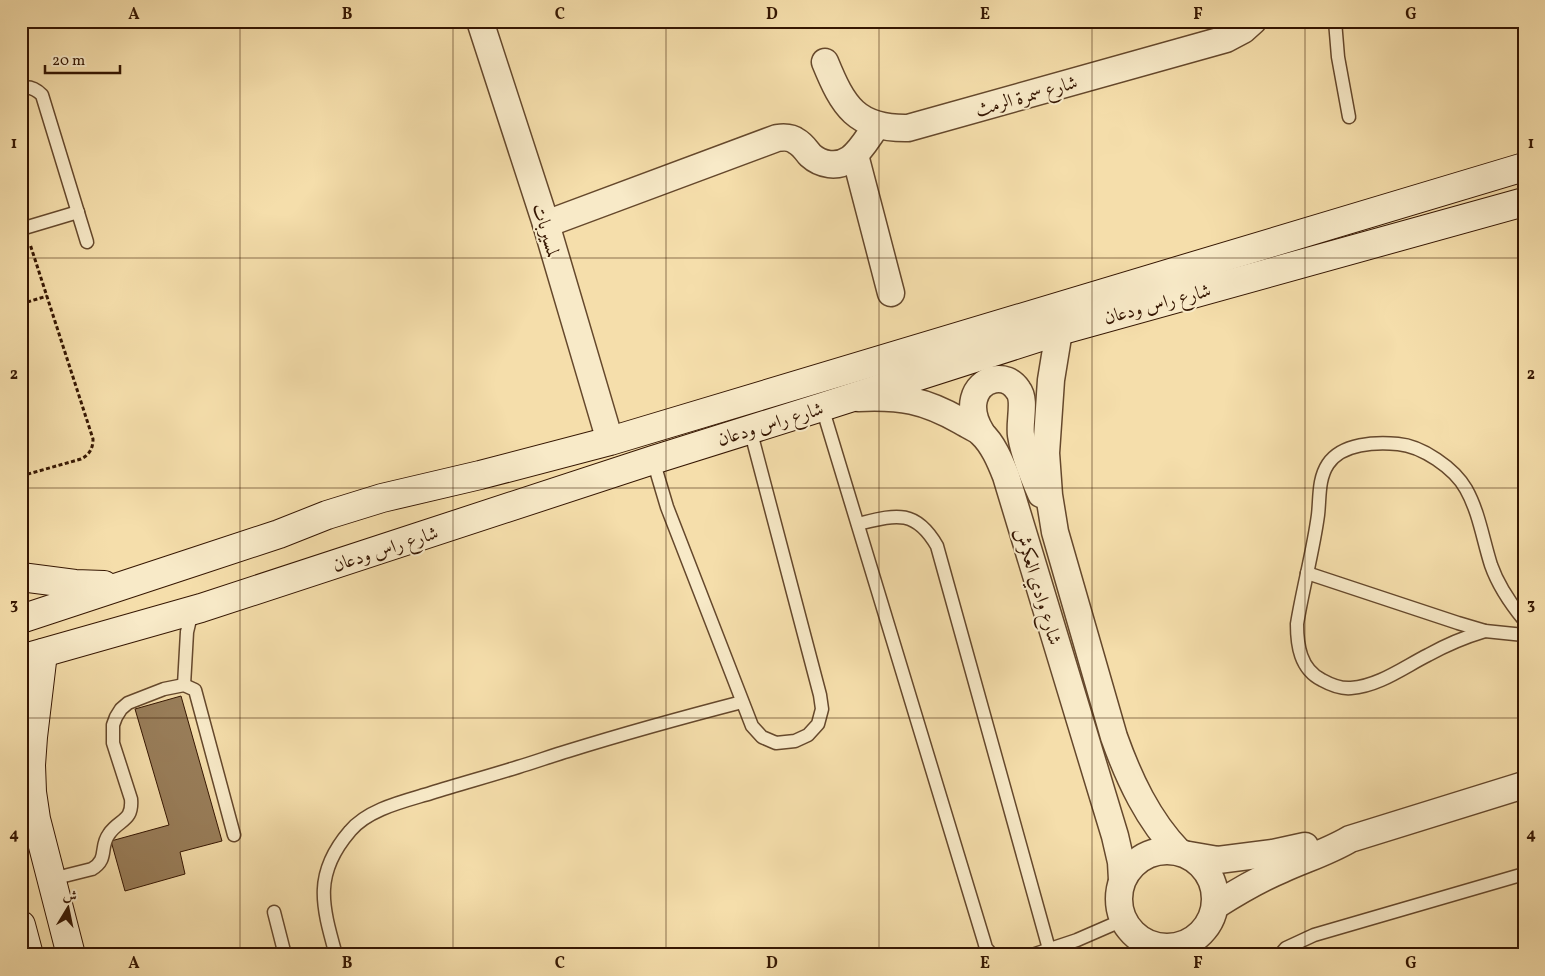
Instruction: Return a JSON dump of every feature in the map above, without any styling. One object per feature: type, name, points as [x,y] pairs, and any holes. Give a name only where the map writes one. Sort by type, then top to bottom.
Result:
[{"type":"street","name":"لمسيربات","points":[[480,21],[546,224],[610,441]]},
{"type":"street","name":"شارع سمرة الرمث","points":[[825,62],[844,103],[857,116],[877,125],[890,128],[908,128],[1226,39],[1243,30],[1253,21]]},
{"type":"street","points":[[546,224],[777,138],[796,140],[820,162],[840,164],[849,160],[877,125]]},
{"type":"street","points":[[854,154],[891,294]]},
{"type":"street","name":"شارع راس ودعان","points":[[21,619],[382,498],[610,441],[1524,167]]},
{"type":"street","name":"شارع راس ودعان","points":[[32,656],[192,610],[653,460],[1059,331],[1524,202]]},
{"type":"street","name":"شارع وادي العكرش","points":[[1059,331],[1051,380],[1046,453],[1049,495],[1055,532],[1114,737],[1124,764],[1149,814],[1165,837],[1184,854]]},
{"type":"street","points":[[981,432],[974,417],[973,408],[976,392],[981,385],[988,381],[1004,379],[1017,388],[1021,395],[1020,425],[1024,448],[1055,532]]},
{"type":"street","name":"شارع وادي العكرش","points":[[848,398],[886,397],[915,401],[935,408],[981,432],[994,448],[1006,476],[1115,836],[1121,862],[1122,880]]},
{"type":"street","points":[[21,577],[74,584],[121,586]]},
{"type":"street","points":[[32,656],[32,792],[36,819],[71,955]]},
{"type":"street","points":[[1215,906],[1256,881],[1324,853],[1350,839],[1524,785]]},
{"type":"street","points":[[21,822],[43,844]]},
{"type":"street","points":[[1184,854],[1197,861],[1206,870],[1212,881],[1215,893],[1215,906],[1212,918],[1194,947],[1182,945],[1168,948],[1154,946],[1143,948],[1123,920],[1118,907],[1118,893],[1122,880],[1129,868],[1139,859],[1152,853],[1166,850],[1218,860],[1273,853],[1321,842],[1350,839]]},
{"type":"street","points":[[21,925],[29,955]]},
{"type":"lane","points":[[1335,21],[1338,57],[1349,117]]},
{"type":"lane","points":[[21,88],[29,87],[42,95],[87,242]]},
{"type":"lane","points":[[23,229],[78,212]]},
{"type":"lane","points":[[822,407],[986,948],[992,955]]},
{"type":"lane","points":[[653,460],[667,507],[752,726],[762,737],[776,743],[795,741],[808,735],[818,724],[822,709],[820,695],[750,429]]},
{"type":"lane","points":[[1485,631],[1462,638],[1371,684],[1351,688],[1334,686],[1314,676],[1302,661],[1297,641],[1299,615],[1318,515],[1320,485],[1328,464],[1339,453],[1354,446],[1382,442],[1402,444],[1422,451],[1455,474],[1466,489],[1474,506],[1492,566],[1500,585],[1511,605],[1524,620]]},
{"type":"lane","points":[[858,524],[898,516],[922,526],[937,546],[1048,949]]},
{"type":"lane","points":[[1307,573],[1427,614],[1485,631],[1524,635]]},
{"type":"lane","points":[[184,685],[187,632],[192,610]]},
{"type":"lane","points":[[52,879],[97,866],[104,854],[105,840],[130,813],[132,806],[131,798],[113,743],[113,725],[121,709],[128,703],[164,689],[184,685],[195,690],[234,835]]},
{"type":"lane","points":[[336,955],[323,901],[326,874],[335,850],[351,829],[372,813],[567,751],[742,702]]},
{"type":"lane","points":[[1280,955],[1286,948],[1314,935],[1524,874]]},
{"type":"lane","points":[[274,912],[285,955]]},
{"type":"lane","points":[[1032,955],[1077,940],[1123,920]]},
{"type":"path","points":[[21,476],[81,459],[86,456],[93,446],[93,439],[47,296],[23,229]]},
{"type":"path","points":[[21,304],[47,296]]},
{"type":"building","points":[[181,696],[222,841],[180,852],[185,874],[125,891],[111,841],[169,825],[135,709]]}]
